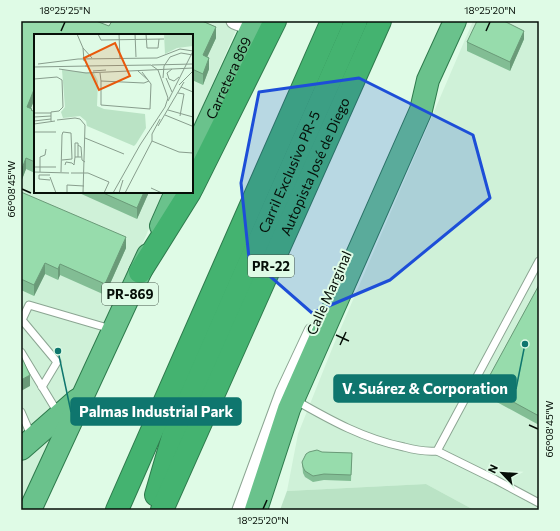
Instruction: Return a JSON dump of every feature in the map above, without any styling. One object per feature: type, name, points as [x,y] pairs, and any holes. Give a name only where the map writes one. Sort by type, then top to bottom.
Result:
[{"type":"highway","points":[[193,186],[275,21]]},
{"type":"highway","name":"PR-22","points":[[117,510],[332,21]]},
{"type":"highway","name":"Carril Exclusivo PR-5","points":[[174,433],[356,21]]},
{"type":"highway","name":"Autopista José de Diego","points":[[162,510],[380,21]]},
{"type":"highway","name":"Calle Marginal","points":[[256,510],[293,399],[420,110],[428,80],[455,21]]},
{"type":"highway","name":"Carretera 869","points":[[193,155],[247,23]]},
{"type":"highway","name":"PR-869","points":[[27,444],[82,396],[176,193]]},
{"type":"highway","points":[[140,272],[189,193]]},
{"type":"highway","points":[[30,510],[82,396]]},
{"type":"highway","points":[[126,510],[174,433]]},
{"type":"highway","points":[[152,510],[174,433]]},
{"type":"street","name":"Calle Marginal","points":[[240,510],[283,393],[413,106],[428,80]]},
{"type":"lane","points":[[437,451],[539,261]]},
{"type":"lane","points":[[42,387],[57,362],[22,321],[29,305],[113,330]]},
{"type":"lane","points":[[21,352],[59,416]]},
{"type":"lane","points":[[293,399],[344,428],[385,443],[427,452],[437,451],[539,503]]},
{"type":"lane","points":[[21,412],[27,444]]},
{"type":"highlighted area","points":[[359,78],[473,135],[490,198],[390,280],[312,313],[249,258],[241,183],[259,92]]},
{"type":"shaded area","points":[[21,21],[240,21],[193,128],[193,34],[34,34],[34,193],[165,193],[26,510],[21,510]]},
{"type":"shaded area","points":[[473,21],[539,21],[539,510],[474,510],[426,484],[287,491],[298,434],[334,344]]},
{"type":"shaded area","points":[[426,484],[474,510],[280,510],[287,491]]},
{"type":"building","points":[[21,21],[96,21],[109,26],[112,21],[202,21],[216,27],[203,55],[209,58],[203,74],[193,69],[193,34],[34,34],[34,90],[27,107],[34,112],[34,162],[26,158],[21,171]]},
{"type":"building","points":[[477,21],[504,21],[524,31],[510,62],[467,42]]},
{"type":"building","points":[[21,192],[126,237],[105,284],[60,264],[58,269],[45,263],[34,285],[21,279]]},
{"type":"building","points":[[103,193],[144,193],[137,208]]},
{"type":"building","points":[[539,285],[539,416],[484,386]]},
{"type":"building","points":[[21,356],[30,375],[21,380]]},
{"type":"building","points":[[317,450],[322,452],[352,453],[351,475],[324,474],[313,476],[305,471],[302,462],[306,454]]},
{"type":"place","name":"V. Suárez & Corporation","points":[[525,344]]},
{"type":"place","name":"Palmas Industrial Park","points":[[58,351]]}]
